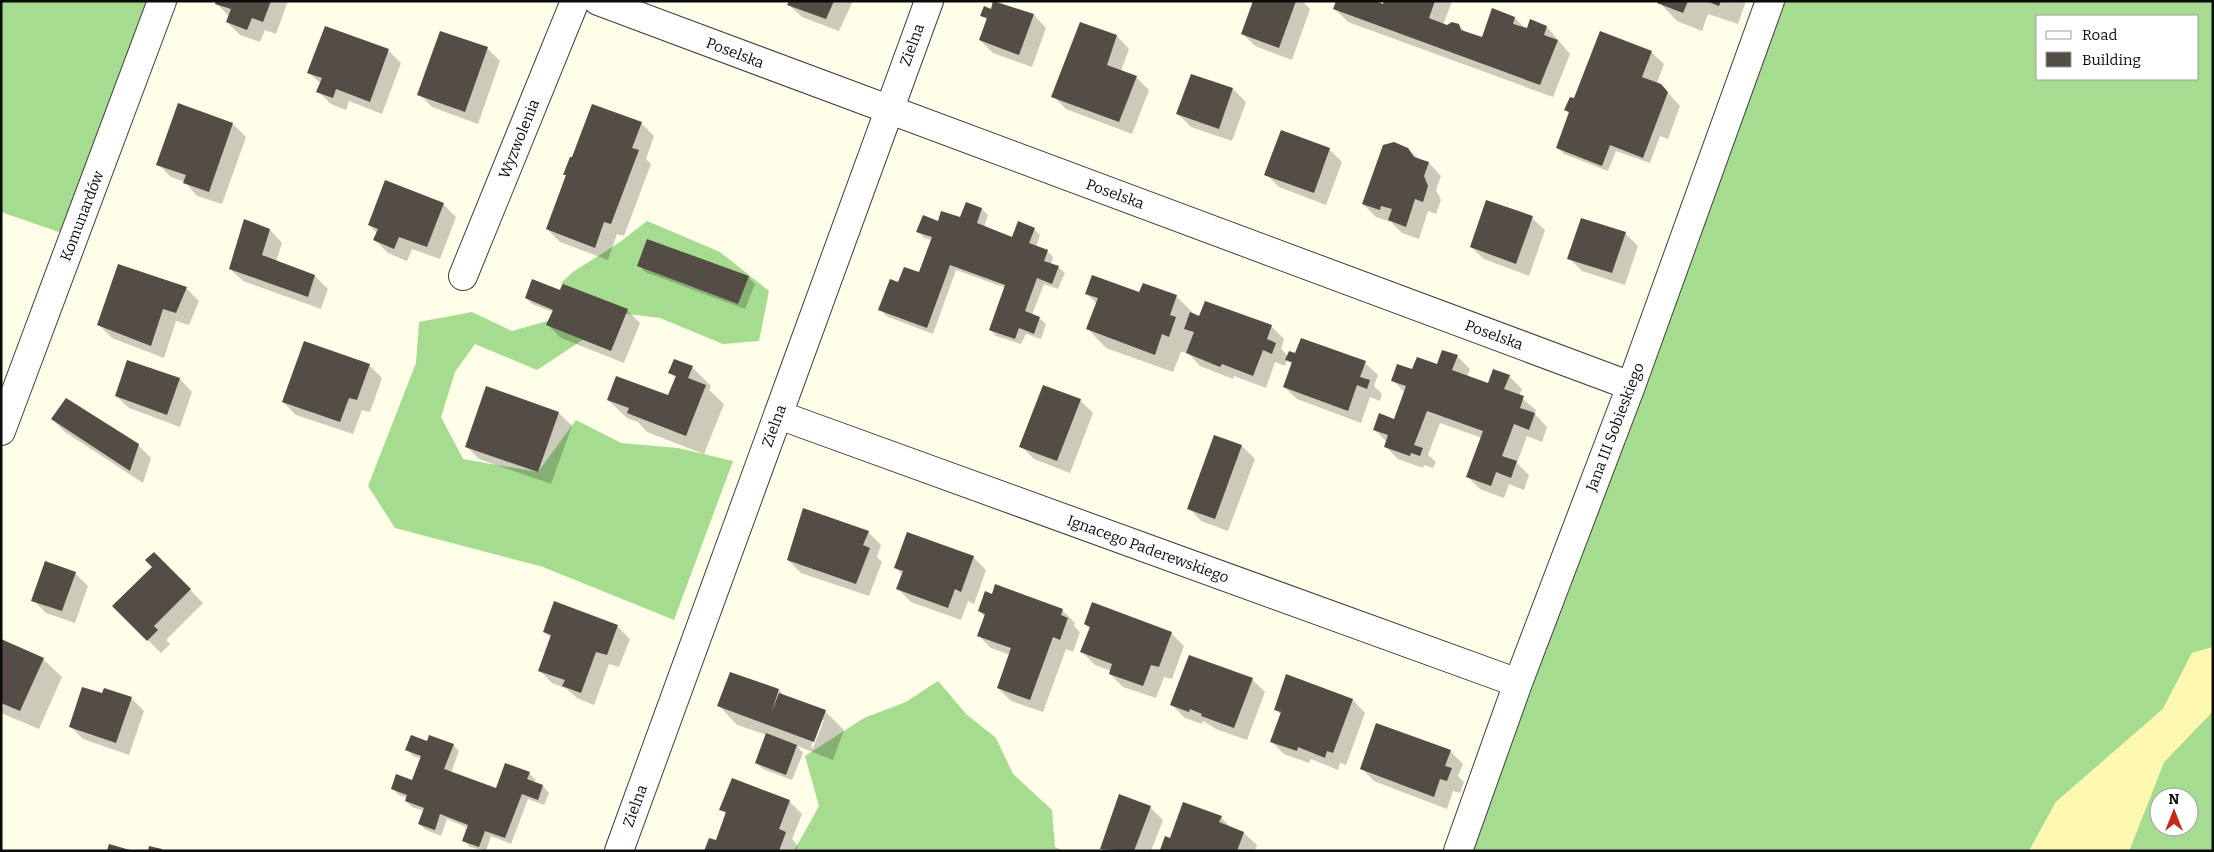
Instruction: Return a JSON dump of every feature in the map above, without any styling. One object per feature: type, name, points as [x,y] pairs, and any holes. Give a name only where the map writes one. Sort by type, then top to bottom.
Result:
[{"type":"street","name":"Komunardów","points":[[1,432],[162,1]]},
{"type":"street","name":"Wyzwolenia","points":[[463,276],[574,1]]},
{"type":"street","name":"Poselska","points":[[598,1],[1632,386]]},
{"type":"street","name":"Zielna","points":[[619,851],[929,1]]},
{"type":"street","name":"Jana III Sobieskiego","points":[[1458,851],[1518,682],[1632,386],[1770,1]]},
{"type":"street","name":"Ignacego Paderewskiego","points":[[779,414],[1518,682]]},
{"type":"green space","points":[[1,1],[164,1],[85,241],[1,212]]},
{"type":"green space","points":[[1770,1],[2213,1],[2213,647],[2192,653],[2163,709],[2056,802],[2029,851],[1452,851]]},
{"type":"green space","points":[[647,221],[720,252],[769,291],[759,341],[723,344],[660,318],[612,312],[584,339],[537,370],[475,344],[455,372],[441,417],[463,459],[538,472],[576,420],[621,443],[678,448],[733,461],[674,620],[543,567],[395,528],[368,486],[416,363],[419,322],[472,312],[512,331],[551,320],[562,282],[573,272],[620,242]]},
{"type":"green space","points":[[938,681],[967,715],[996,738],[1013,774],[1052,810],[1055,847],[1064,851],[794,851],[819,806],[805,756],[864,718],[906,702]]},
{"type":"green space","points":[[2213,711],[2213,851],[2129,851],[2149,800],[2149,837],[2199,837],[2199,787],[2154,787],[2164,762]]},
{"type":"sand","points":[[2213,647],[2213,711],[2164,762],[2154,787],[2149,787],[2149,800],[2129,851],[2029,851],[2056,802],[2163,709],[2192,653]]},
{"type":"building","points":[[216,1],[271,1],[263,22],[252,18],[247,30],[226,22],[231,9],[215,4]]},
{"type":"building","points":[[789,1],[834,1],[826,19],[787,5]]},
{"type":"building","points":[[993,1],[1034,14],[1019,55],[979,40],[987,18],[980,16],[984,6],[991,9]]},
{"type":"building","points":[[1253,1],[1296,1],[1279,48],[1241,34]]},
{"type":"building","points":[[1336,1],[1376,1],[1383,4],[1384,1],[1435,1],[1429,18],[1447,25],[1452,22],[1459,24],[1461,30],[1482,37],[1492,8],[1515,17],[1513,24],[1527,28],[1530,19],[1547,26],[1544,35],[1558,40],[1540,85],[1333,9]]},
{"type":"building","points":[[1657,1],[1688,1],[1683,13],[1657,3]]},
{"type":"building","points":[[1706,1],[1721,1],[1719,6]]},
{"type":"building","points":[[1080,22],[1117,35],[1107,65],[1137,76],[1119,122],[1051,97]]},
{"type":"building","points":[[325,26],[389,49],[370,102],[336,89],[333,98],[316,92],[322,78],[307,73]]},
{"type":"building","points":[[440,31],[488,47],[465,112],[417,95]]},
{"type":"building","points":[[1600,31],[1652,51],[1642,77],[1661,84],[1668,92],[1643,158],[1610,145],[1602,166],[1556,148],[1569,112],[1564,110],[1570,97],[1574,98]]},
{"type":"building","points":[[1191,74],[1233,88],[1219,129],[1176,114]]},
{"type":"building","points":[[178,103],[233,123],[209,192],[183,183],[186,175],[156,165]]},
{"type":"building","points":[[592,104],[642,122],[632,148],[639,150],[611,224],[604,222],[595,248],[546,229],[566,175],[563,175],[570,157],[572,157]]},
{"type":"building","points":[[1281,130],[1330,148],[1314,193],[1264,175]]},
{"type":"building","points":[[1394,142],[1408,148],[1414,157],[1429,162],[1424,176],[1428,186],[1423,202],[1415,199],[1406,227],[1388,220],[1392,209],[1381,206],[1380,210],[1362,204],[1383,145]]},
{"type":"building","points":[[385,180],[444,203],[427,247],[399,237],[394,249],[373,240],[378,229],[368,225]]},
{"type":"building","points":[[1486,200],[1533,216],[1516,264],[1470,247]]},
{"type":"building","points":[[966,202],[982,208],[977,223],[1012,237],[1018,221],[1035,228],[1029,243],[1048,250],[1044,261],[1059,266],[1052,284],[1037,278],[1025,311],[1040,317],[1034,334],[1019,328],[1015,339],[989,330],[1005,285],[950,265],[927,328],[878,310],[890,279],[898,282],[904,267],[919,272],[932,237],[916,232],[923,215],[938,221],[941,211],[960,217]]},
{"type":"building","points":[[1581,218],[1626,232],[1612,273],[1567,259]]},
{"type":"building","points":[[244,219],[270,229],[262,255],[315,275],[308,297],[229,269]]},
{"type":"building","points":[[647,239],[749,276],[738,304],[637,266]]},
{"type":"building","points":[[118,264],[187,287],[176,313],[163,309],[151,346],[97,325]]},
{"type":"building","points":[[1092,275],[1139,292],[1143,283],[1177,295],[1170,315],[1176,317],[1169,337],[1162,334],[1155,355],[1086,329],[1098,298],[1085,294]]},
{"type":"building","points":[[532,279],[560,290],[563,284],[628,309],[611,351],[546,325],[553,310],[525,298]]},
{"type":"building","points":[[1205,301],[1272,325],[1267,339],[1276,343],[1272,354],[1263,350],[1253,376],[1222,364],[1220,367],[1186,353],[1194,332],[1184,329],[1190,312],[1199,316]]},
{"type":"building","points":[[1301,338],[1366,361],[1360,377],[1370,380],[1367,389],[1357,385],[1348,411],[1283,387],[1292,362],[1285,360],[1289,351],[1295,353]]},
{"type":"building","points":[[304,341],[370,364],[357,400],[349,398],[340,422],[282,402]]},
{"type":"building","points":[[1442,350],[1458,355],[1452,370],[1488,383],[1493,369],[1510,375],[1504,389],[1524,396],[1520,408],[1535,413],[1529,430],[1514,424],[1502,456],[1517,461],[1511,478],[1496,472],[1491,486],[1466,477],[1483,431],[1427,411],[1414,445],[1423,448],[1420,456],[1411,453],[1410,456],[1384,447],[1388,435],[1373,430],[1379,413],[1394,419],[1406,386],[1391,381],[1397,364],[1412,369],[1417,357],[1437,364]]},
{"type":"building","points":[[674,359],[693,366],[688,378],[706,385],[686,436],[627,413],[629,408],[607,400],[616,376],[668,395],[676,376],[668,373]]},
{"type":"building","points":[[127,360],[180,378],[167,415],[115,396]]},
{"type":"building","points":[[1043,385],[1081,399],[1057,461],[1019,447]]},
{"type":"building","points":[[486,386],[559,412],[538,472],[465,447]]},
{"type":"building","points":[[66,398],[139,444],[130,471],[51,419]]},
{"type":"building","points":[[1214,435],[1242,445],[1215,519],[1187,509]]},
{"type":"building","points":[[803,508],[869,531],[863,545],[870,548],[856,584],[787,560]]},
{"type":"building","points":[[907,532],[974,556],[961,592],[955,589],[948,608],[896,589],[903,571],[894,568]]},
{"type":"building","points":[[154,552],[191,589],[154,626],[158,630],[147,641],[112,606],[152,567],[145,560]]},
{"type":"building","points":[[45,561],[76,572],[62,611],[31,601]]},
{"type":"building","points":[[995,584],[1063,609],[1061,615],[1068,618],[1060,640],[1053,637],[1030,700],[997,688],[1011,648],[977,636],[985,614],[978,611],[985,591],[992,594]]},
{"type":"building","points":[[554,601],[618,625],[607,655],[596,652],[581,693],[562,686],[565,680],[538,671],[551,635],[543,632]]},
{"type":"building","points":[[1092,602],[1172,632],[1159,667],[1151,665],[1143,686],[1109,674],[1112,664],[1080,652],[1090,627],[1084,624]]},
{"type":"building","points":[[1,639],[44,658],[20,711],[1,703]]},
{"type":"building","points":[[1189,655],[1253,678],[1234,728],[1201,716],[1202,714],[1190,709],[1189,712],[1170,705]]},
{"type":"building","points":[[730,672],[779,689],[772,711],[779,693],[826,710],[814,742],[717,706]]},
{"type":"building","points":[[1286,674],[1353,699],[1333,753],[1327,751],[1325,758],[1298,747],[1297,751],[1270,742],[1281,712],[1274,710]]},
{"type":"building","points":[[82,687],[102,693],[104,688],[132,697],[116,743],[69,727]]},
{"type":"building","points":[[1376,723],[1451,750],[1445,766],[1452,768],[1447,781],[1440,779],[1434,797],[1360,769]]},
{"type":"building","points":[[766,733],[797,745],[786,775],[755,763]]},
{"type":"building","points":[[411,735],[427,741],[429,735],[454,744],[444,769],[496,788],[505,763],[530,772],[527,779],[543,785],[538,800],[522,794],[505,838],[485,831],[479,847],[462,841],[468,825],[440,814],[435,830],[418,824],[424,808],[405,801],[407,795],[391,789],[396,774],[412,780],[421,756],[405,750]]},
{"type":"building","points":[[732,778],[790,800],[779,829],[786,832],[779,851],[704,851],[709,838],[716,840],[726,812],[719,810]]},
{"type":"building","points":[[1119,794],[1151,806],[1134,851],[1100,849]]},
{"type":"building","points":[[1183,802],[1222,816],[1219,822],[1244,832],[1237,851],[1160,850],[1165,836],[1170,838]]},
{"type":"building","points":[[109,844],[130,850],[130,851],[107,851]]},
{"type":"building","points":[[149,846],[162,849],[161,851],[148,851]]}]
